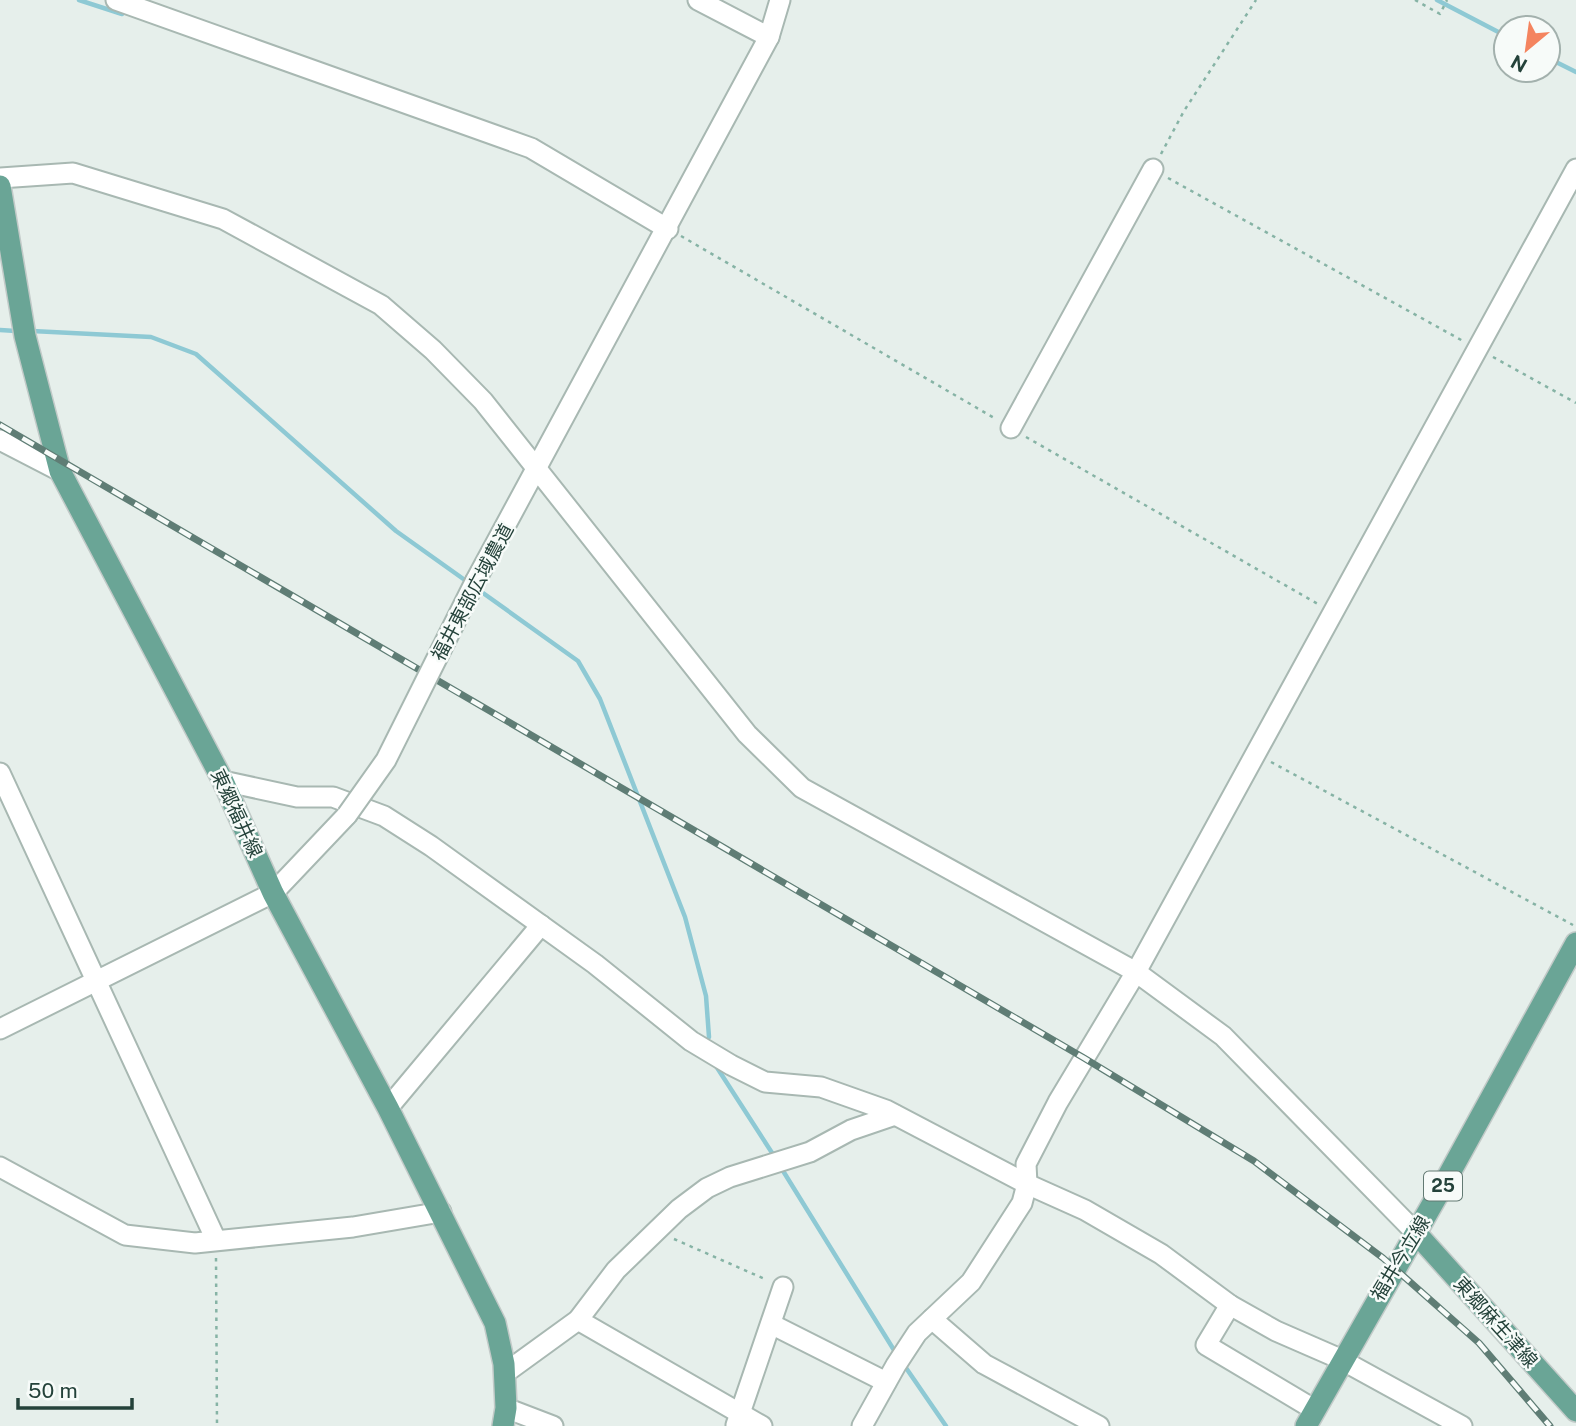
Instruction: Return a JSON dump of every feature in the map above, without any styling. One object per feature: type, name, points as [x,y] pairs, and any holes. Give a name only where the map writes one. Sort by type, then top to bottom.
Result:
[{"type":"main road","name":"東郷福井線","points":[[0,186],[25,337],[60,471],[223,780],[273,893],[388,1108],[495,1323],[505,1373],[504,1417]]},
{"type":"main road","name":"福井今立線","points":[[1310,1418],[1576,943]]},
{"type":"main road","name":"東郷麻生津線","points":[[1416,1233],[1576,1411]]},
{"type":"street","points":[[116,0],[531,148],[668,229]]},
{"type":"street","points":[[698,0],[769,37]]},
{"type":"street","name":"福井東部広域農道","points":[[0,1029],[273,893],[348,815],[386,760],[477,580],[668,229],[769,37],[780,0]]},
{"type":"street","points":[[1011,428],[1153,169]]},
{"type":"street","points":[[862,1426],[916,1333],[971,1282],[1022,1203],[1027,1184],[1026,1164],[1053,1112],[1136,972],[1576,169]]},
{"type":"street","points":[[0,178],[73,173],[223,219],[381,305],[433,350],[483,401],[747,734],[802,788],[1136,972],[1223,1036],[1416,1233]]},
{"type":"street","points":[[0,440],[60,471]]},
{"type":"street","points":[[0,773],[216,1240]]},
{"type":"street","points":[[223,780],[297,797],[333,797],[384,816],[431,846],[595,964],[691,1041],[731,1065],[765,1082],[821,1087],[895,1115],[1027,1184],[1084,1210],[1161,1254],[1230,1305],[1276,1331],[1342,1360],[1462,1426]]},
{"type":"street","points":[[388,1108],[541,925]]},
{"type":"street","points":[[505,1373],[578,1320],[616,1270],[679,1209],[707,1188],[730,1177],[810,1153],[851,1130],[895,1115]]},
{"type":"street","points":[[0,1167],[125,1235],[195,1243],[353,1227],[441,1212]]},
{"type":"street","points":[[737,1420],[783,1287]]},
{"type":"street","points":[[1230,1305],[1206,1345],[1310,1418]]},
{"type":"street","points":[[932,1319],[984,1364],[1099,1426]]},
{"type":"street","points":[[578,1320],[737,1420],[762,1426]]},
{"type":"street","points":[[771,1324],[895,1367]]},
{"type":"street","points":[[504,1417],[553,1426]]},
{"type":"path","points":[[1256,0],[1184,111],[1153,169],[1576,403]]},
{"type":"path","points":[[1415,0],[1440,13],[1447,0]]},
{"type":"path","points":[[1256,754],[1576,927]]},
{"type":"path","points":[[657,1232],[783,1287]]},
{"type":"path","points":[[216,1240],[217,1426]]},
{"type":"waterway","points":[[79,0],[122,14]]},
{"type":"waterway","points":[[1437,0],[1492,29]]},
{"type":"waterway","points":[[1562,65],[1576,72]]},
{"type":"waterway","points":[[0,330],[16,331]]},
{"type":"waterway","points":[[32,331],[151,337],[196,354],[396,531],[469,583]]},
{"type":"waterway","points":[[476,588],[578,661],[600,699],[685,917],[706,996],[709,1037]]},
{"type":"waterway","points":[[716,1066],[776,1159]]},
{"type":"waterway","points":[[780,1166],[897,1355]]},
{"type":"waterway","points":[[904,1365],[946,1426]]},
{"type":"railway","points":[[0,425],[1084,1058],[1254,1161],[1383,1258],[1479,1343],[1550,1426]]}]
